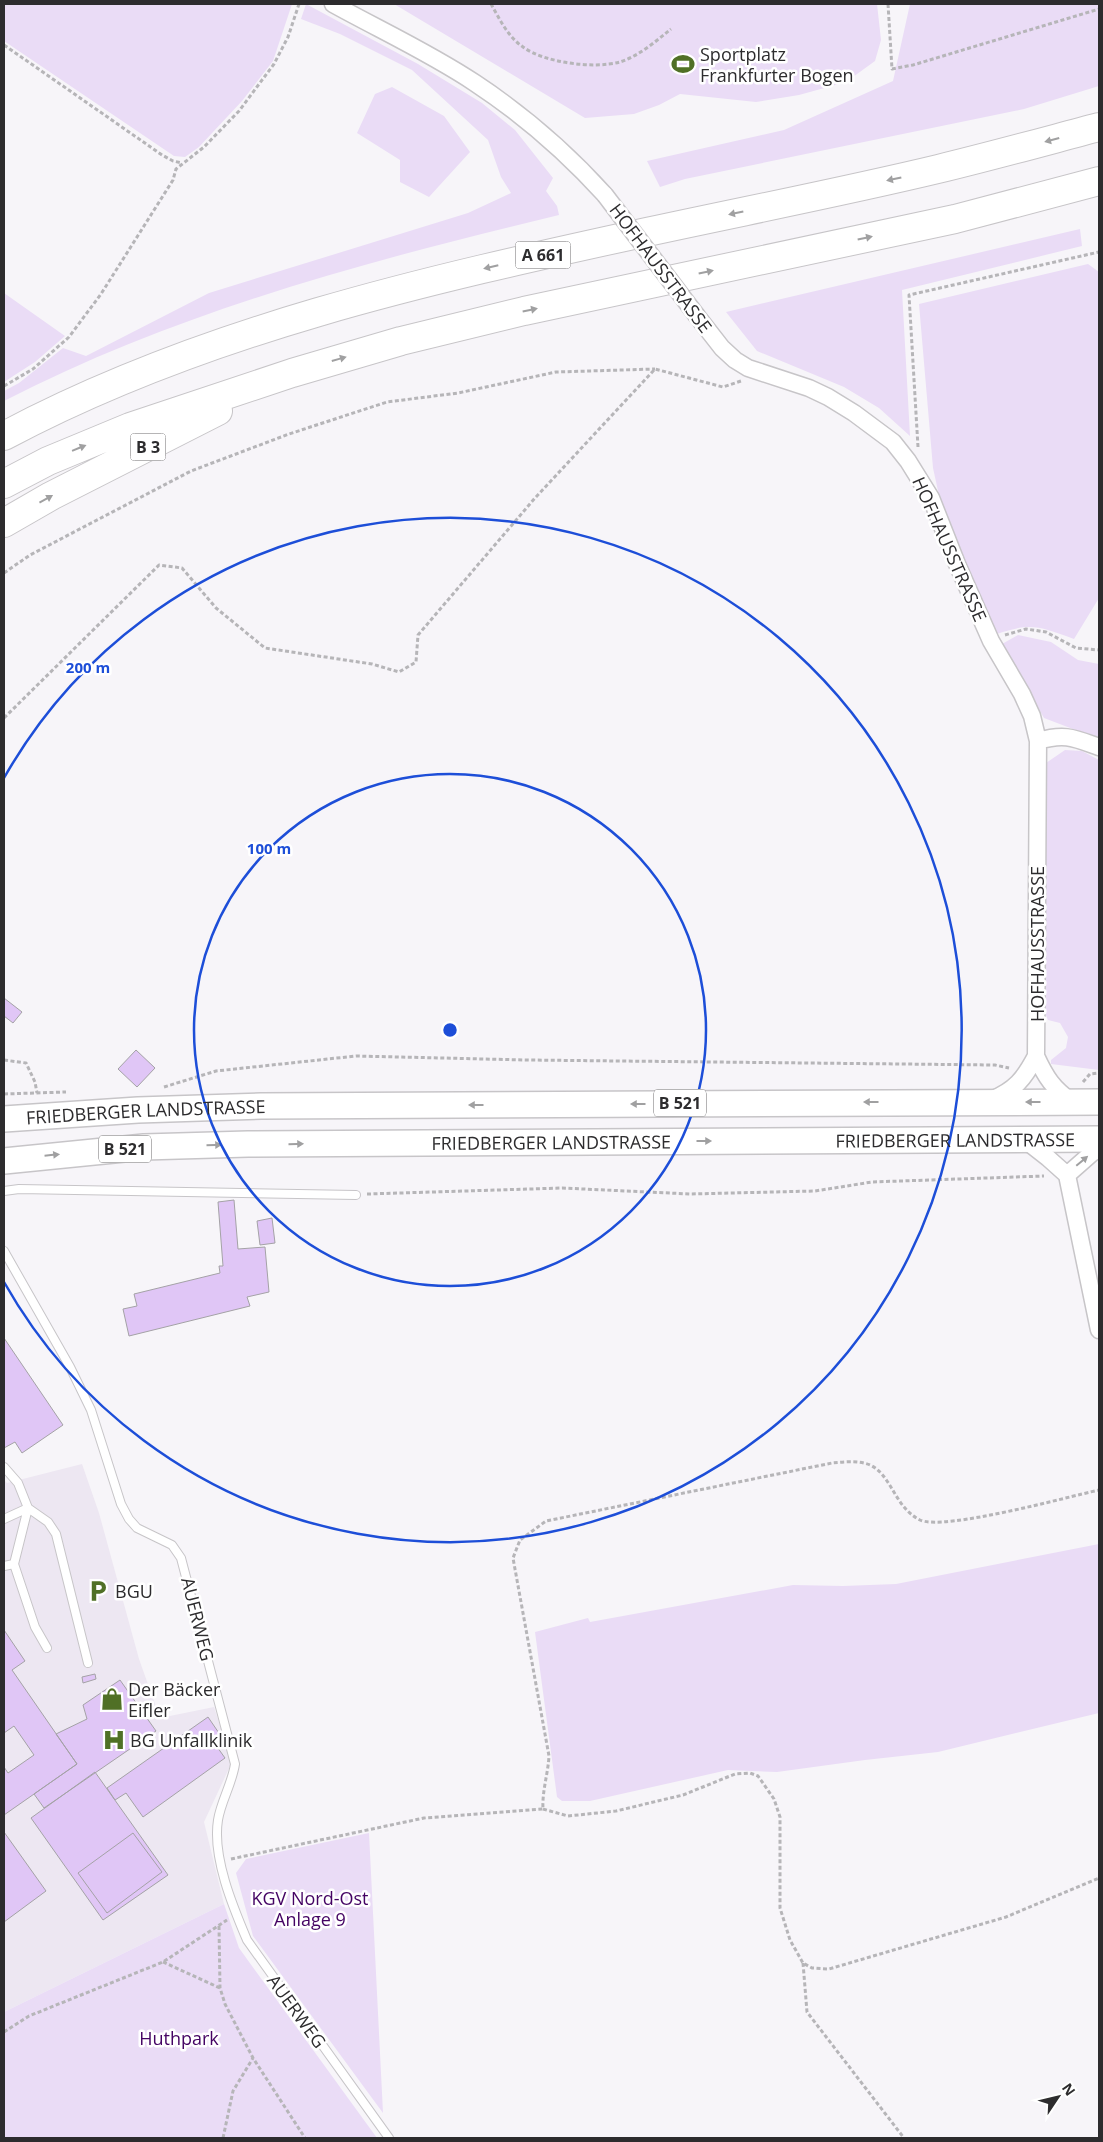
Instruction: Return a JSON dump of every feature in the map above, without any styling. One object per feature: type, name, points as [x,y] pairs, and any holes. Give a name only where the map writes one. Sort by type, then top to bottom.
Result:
[{"type":"highway","name":"A 661","points":[[4,436],[117,383],[206,349],[289,321],[408,286],[938,169],[1099,128]]},
{"type":"highway","points":[[4,484],[48,461],[130,427],[292,372],[401,341],[524,311],[955,219],[1099,182]]},
{"type":"highway","name":"B 3","points":[[4,523],[50,496],[292,372]]},
{"type":"main road","name":"FRIEDBERGER LANDSTRASSE","points":[[4,1119],[138,1110],[261,1106],[985,1102],[1077,1092],[1099,1102]]},
{"type":"main road","name":"FRIEDBERGER LANDSTRASSE","points":[[4,1161],[144,1147],[248,1144],[1099,1139]]},
{"type":"street","name":"HOFHAUSSTRASSE","points":[[333,4],[440,62],[508,106],[587,175],[605,195],[722,348],[735,360],[763,374],[809,388],[854,412],[893,442],[921,479],[931,498],[957,564],[991,641],[1022,694],[1032,716],[1038,741],[1036,1056],[1045,1076],[1055,1089],[1077,1092]]},
{"type":"street","points":[[1038,741],[1056,736],[1076,739],[1099,747]]},
{"type":"street","name":"HOFHAUSSTRASSE","points":[[985,1102],[1006,1094],[1019,1083],[1028,1072],[1036,1056]]},
{"type":"street","points":[[1025,1140],[1067,1175],[1099,1330]]},
{"type":"street","points":[[1067,1175],[1099,1149]]},
{"type":"lane","points":[[4,1191],[19,1189],[356,1195]]},
{"type":"lane","name":"AUERWEG","points":[[4,1251],[70,1367],[91,1410],[121,1504],[129,1519],[137,1528],[172,1546],[181,1558],[184,1566],[235,1764],[233,1779],[220,1810],[217,1823],[220,1861],[236,1914],[247,1940],[389,2138]]},
{"type":"lane","points":[[4,1467],[18,1483],[28,1508],[48,1522],[56,1534],[88,1663]]},
{"type":"lane","points":[[4,1519],[28,1508]]},
{"type":"lane","points":[[28,1508],[14,1564],[35,1627],[47,1648]]},
{"type":"lane","points":[[4,1566],[14,1564]]},
{"type":"path","points":[[4,386],[33,369],[69,337],[101,294],[173,180],[176,169],[182,163],[190,160],[239,111],[274,64],[288,37],[299,4]]},
{"type":"path","points":[[491,4],[505,28],[523,47],[549,58],[582,66],[620,62],[647,48],[672,28]]},
{"type":"path","points":[[888,4],[892,69],[913,65],[1099,9]]},
{"type":"path","points":[[4,44],[162,155],[182,163]]},
{"type":"path","points":[[921,479],[909,295],[1099,252]]},
{"type":"path","points":[[4,572],[30,555],[191,471],[289,434],[387,402],[458,393],[556,372],[655,369],[723,387],[763,374]]},
{"type":"path","points":[[4,718],[159,565],[182,568],[216,608],[265,648],[372,664],[399,672],[416,662],[418,635],[535,498],[655,369]]},
{"type":"path","points":[[991,641],[1006,634],[1026,629],[1046,632],[1076,648],[1099,650]]},
{"type":"path","points":[[161,1088],[216,1071],[356,1056],[527,1060],[994,1065],[1028,1072]]},
{"type":"path","points":[[4,1060],[26,1063],[35,1082],[36,1093]]},
{"type":"path","points":[[1077,1092],[1090,1074],[1099,1073]]},
{"type":"path","points":[[4,1094],[71,1092]]},
{"type":"path","points":[[356,1195],[562,1188],[690,1194],[816,1192],[872,1182],[1067,1175]]},
{"type":"path","points":[[543,1809],[542,1792],[548,1775],[549,1756],[513,1558],[520,1540],[546,1521],[832,1463],[852,1461],[870,1465],[882,1473],[904,1508],[922,1521],[957,1522],[1099,1490]]},
{"type":"path","points":[[220,1861],[424,1818],[543,1809],[568,1816],[616,1811],[683,1795],[735,1774],[750,1773],[758,1776],[774,1799],[780,1817],[780,1908],[790,1940],[803,1963],[806,2012],[904,2138]]},
{"type":"path","points":[[803,1963],[812,1968],[829,1969],[1006,1917],[1099,1878]]},
{"type":"path","points":[[4,2032],[30,2016],[163,1962],[236,1914]]},
{"type":"path","points":[[219,1925],[220,1988],[224,2004],[253,2058],[304,2138]]},
{"type":"path","points":[[163,1962],[220,1988]]},
{"type":"path","points":[[223,2138],[233,2091],[253,2058]]},
{"type":"shaded area","name":"BG Unfallklinik","points":[[82,1464],[99,1513],[139,1659],[160,1718],[214,1707],[232,1762],[204,1822],[224,1904],[4,2012],[4,1480],[7,1483]]},
{"type":"green space","points":[[4,4],[292,4],[273,61],[242,101],[199,147],[185,157],[174,156],[4,41]]},
{"type":"green space","points":[[306,4],[418,64],[482,103],[515,130],[553,178],[546,191],[557,206],[559,215],[346,270],[206,315],[138,340],[70,369],[4,401],[4,391],[19,383],[63,348],[86,356],[209,293],[468,213],[511,193],[501,177],[488,140],[412,70],[340,34],[301,19]]},
{"type":"green space","name":"Sportplatz Frankfurter Bogen","points":[[394,4],[877,4],[881,40],[875,61],[846,82],[799,95],[756,102],[680,94],[659,105],[634,114],[585,118]]},
{"type":"green space","points":[[910,4],[1099,4],[1099,86],[1024,109],[685,179],[660,187],[647,161],[784,130],[893,81]]},
{"type":"green space","points":[[392,87],[444,116],[470,152],[429,197],[400,182],[400,160],[357,133],[375,94]]},
{"type":"green space","points":[[1080,229],[1082,246],[902,290],[910,436],[879,408],[844,387],[757,351],[726,312]]},
{"type":"green space","points":[[1088,264],[1099,272],[1099,598],[1074,639],[1052,631],[1027,627],[997,634],[940,500],[933,468],[919,304]]},
{"type":"green space","points":[[4,293],[65,336],[35,362],[4,382]]},
{"type":"green space","points":[[1018,635],[1051,642],[1078,660],[1099,664],[1099,739],[1044,718],[1002,644]]},
{"type":"green space","points":[[1065,750],[1082,751],[1099,760],[1099,1070],[1051,1064],[1051,1060],[1066,1048],[1068,1037],[1060,1023],[1048,1020],[1045,1013],[1046,763]]},
{"type":"green space","points":[[1099,1544],[1099,1713],[938,1752],[777,1772],[728,1770],[590,1801],[562,1801],[557,1797],[535,1632],[588,1618],[590,1622],[793,1585],[896,1584]]},
{"type":"green space","name":"KGV Nord-Ost Anlage 9","points":[[369,1833],[383,2113],[253,1936],[236,1873],[246,1859]]},
{"type":"green space","name":"Huthpark","points":[[224,1904],[239,1948],[377,2138],[4,2138],[4,2012]]},
{"type":"building","points":[[4,998],[22,1012],[13,1023],[4,1016]]},
{"type":"building","points":[[136,1050],[155,1068],[137,1087],[118,1069]]},
{"type":"building","points":[[234,1200],[238,1249],[265,1247],[269,1292],[247,1297],[250,1306],[129,1336],[123,1309],[137,1306],[134,1294],[220,1273],[219,1266],[223,1266],[218,1202]]},
{"type":"building","points":[[272,1218],[275,1243],[260,1245],[257,1221]]},
{"type":"building","points":[[4,1338],[63,1425],[22,1453],[15,1442],[4,1448]]},
{"type":"building","points":[[4,1630],[25,1661],[12,1670],[77,1764],[4,1815],[4,1767],[8,1773],[34,1755],[14,1726],[4,1733]]},
{"type":"building","points":[[95,1674],[96,1679],[83,1683],[82,1677]]},
{"type":"building","points":[[120,1680],[156,1731],[44,1808],[34,1794],[77,1764],[56,1734],[87,1719],[83,1705]]},
{"type":"building","points":[[208,1717],[223,1739],[215,1744],[225,1758],[143,1817],[126,1793],[115,1800],[107,1788]]},
{"type":"building","points":[[95,1772],[168,1875],[103,1920],[31,1818]]},
{"type":"building","points":[[4,1832],[46,1891],[4,1922]]},
{"type":"building","points":[[133,1833],[162,1872],[107,1913],[78,1873]]},
{"type":"place","name":"Sportplatz Frankfurter Bogen","points":[[683,64]]},
{"type":"place","name":"BGU","points":[[98,1591]]},
{"type":"place","name":"Der Bäcker Eifler","points":[[112,1699]]},
{"type":"place","name":"BG Unfallklinik","points":[[114,1740]]}]
